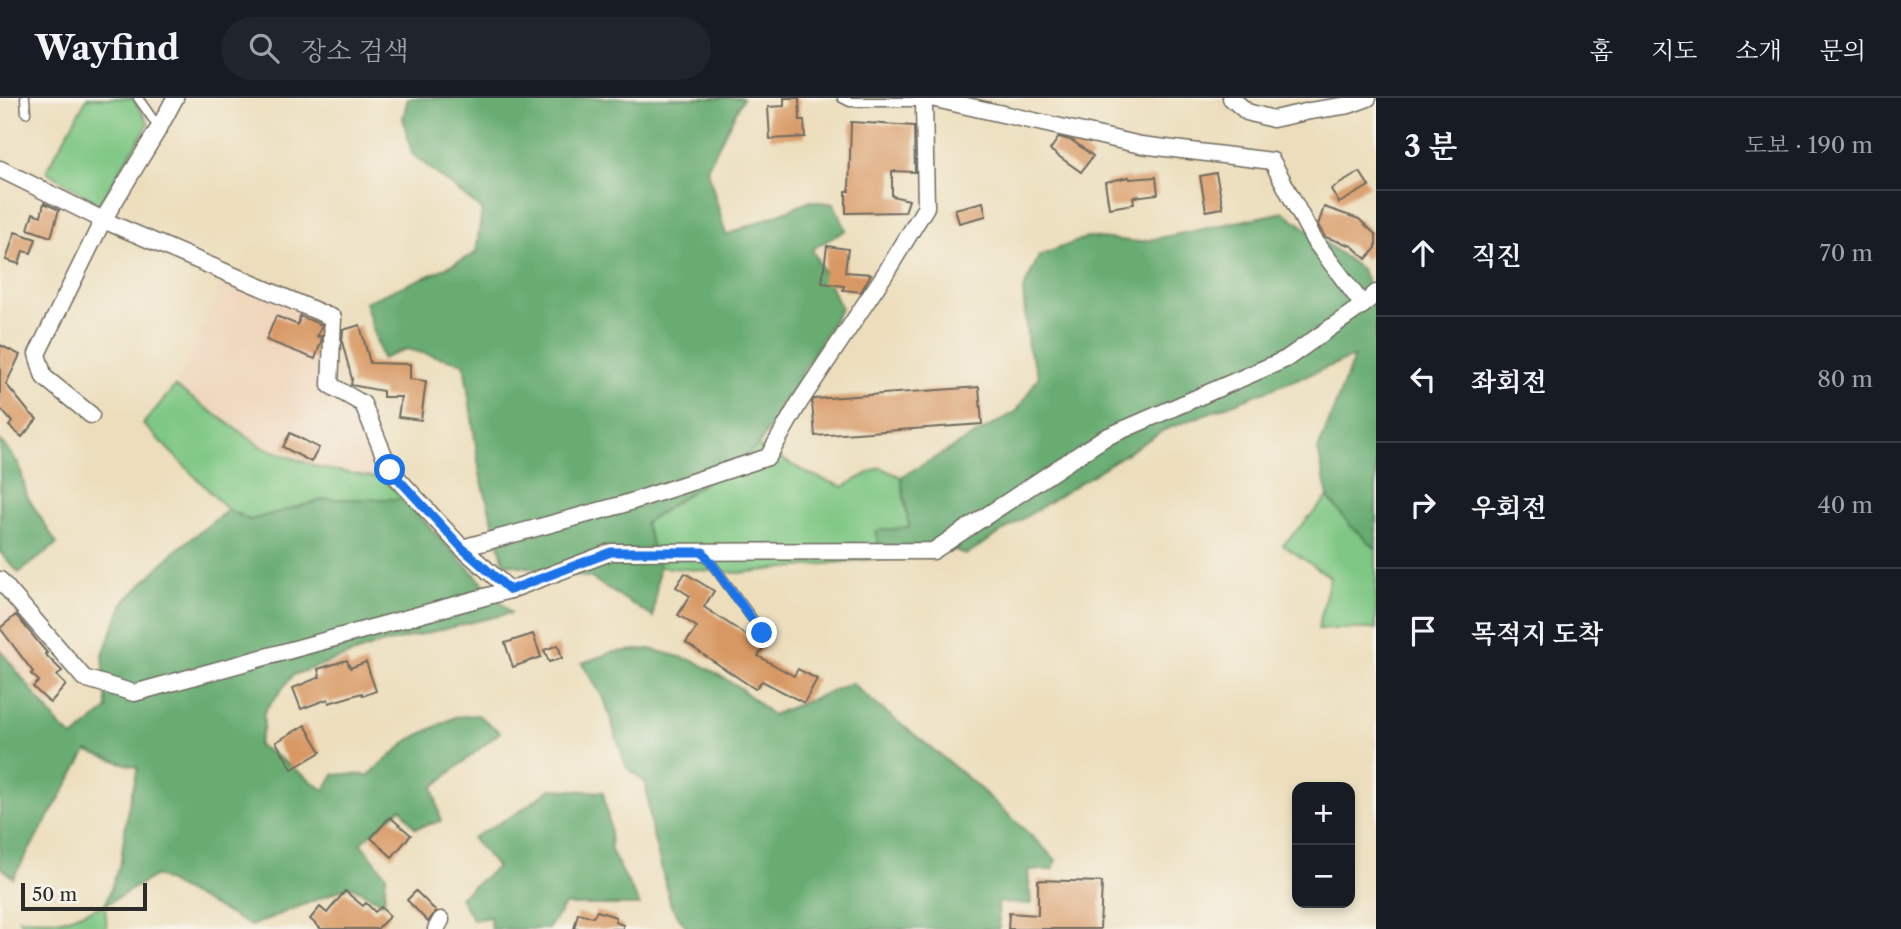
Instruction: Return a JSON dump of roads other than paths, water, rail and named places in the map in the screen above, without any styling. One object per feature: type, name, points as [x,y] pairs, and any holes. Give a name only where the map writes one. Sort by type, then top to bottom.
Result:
[{"type":"street","points":[[91,415],[44,377],[37,354],[103,220],[175,98]]},
{"type":"street","points":[[1231,98],[1247,112],[1273,119],[1349,105],[1368,98]]},
{"type":"street","points":[[462,548],[621,505],[768,457],[799,403],[926,207],[928,100],[1141,145],[1272,161],[1314,240],[1363,305]]},
{"type":"street","points":[[0,169],[103,220],[333,318],[330,385],[363,404],[390,470],[462,548],[510,590]]},
{"type":"street","points":[[0,580],[84,678],[134,692],[510,590],[611,552],[933,551],[1104,438],[1286,359],[1376,293]]},
{"type":"lane","points":[[25,98],[26,113]]},
{"type":"lane","points":[[138,98],[159,128]]},
{"type":"lane","points":[[842,98],[850,102],[928,100]]},
{"type":"lane","points":[[703,552],[762,633]]}]
